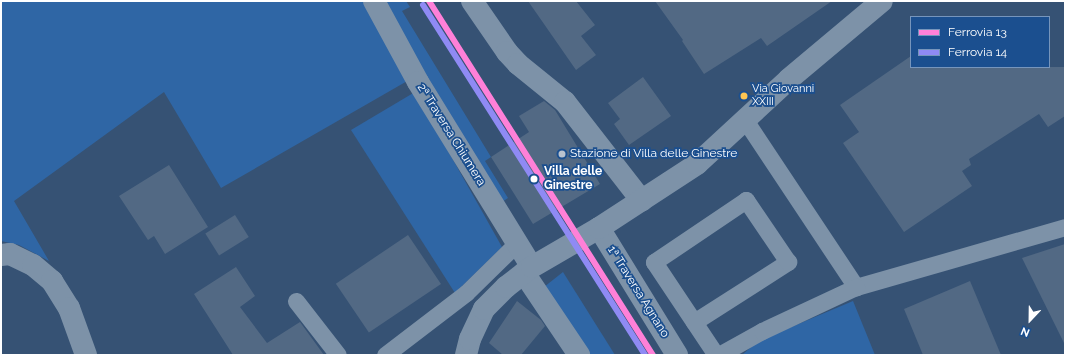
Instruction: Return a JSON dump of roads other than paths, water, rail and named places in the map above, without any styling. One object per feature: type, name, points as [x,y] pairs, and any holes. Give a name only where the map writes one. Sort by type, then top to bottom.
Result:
[{"type":"street","name":"2ª Traversa Chiumera","points":[[374,1],[418,82],[517,243],[528,270],[579,355]]},
{"type":"street","points":[[472,1],[507,52],[518,64],[565,102],[642,201]]},
{"type":"street","points":[[466,355],[470,338],[484,309],[506,287],[528,270],[599,228],[697,164],[789,79],[882,1]]},
{"type":"street","name":"1ª Traversa Agnano","points":[[599,228],[677,355]]},
{"type":"street","points":[[1,255],[10,254],[33,265],[52,281],[69,308],[86,355]]},
{"type":"lane","points":[[745,120],[856,287]]},
{"type":"lane","points":[[694,322],[788,262],[746,200],[654,262],[694,322],[718,355],[762,331],[856,287],[1065,227]]},
{"type":"lane","points":[[385,355],[466,293],[517,243]]},
{"type":"lane","points":[[296,301],[338,355]]},
{"type":"rail line","name":"13","points":[[429,1],[653,355]]},
{"type":"rail line","name":"14","points":[[423,5],[645,355]]},
{"type":"place","name":"Via Giovanni XXIII","points":[[744,96]]},
{"type":"place","name":"Stazione di Villa delle Ginestre","points":[[562,154]]},
{"type":"place","name":"Villa delle Ginestre","points":[[534,179]]}]
